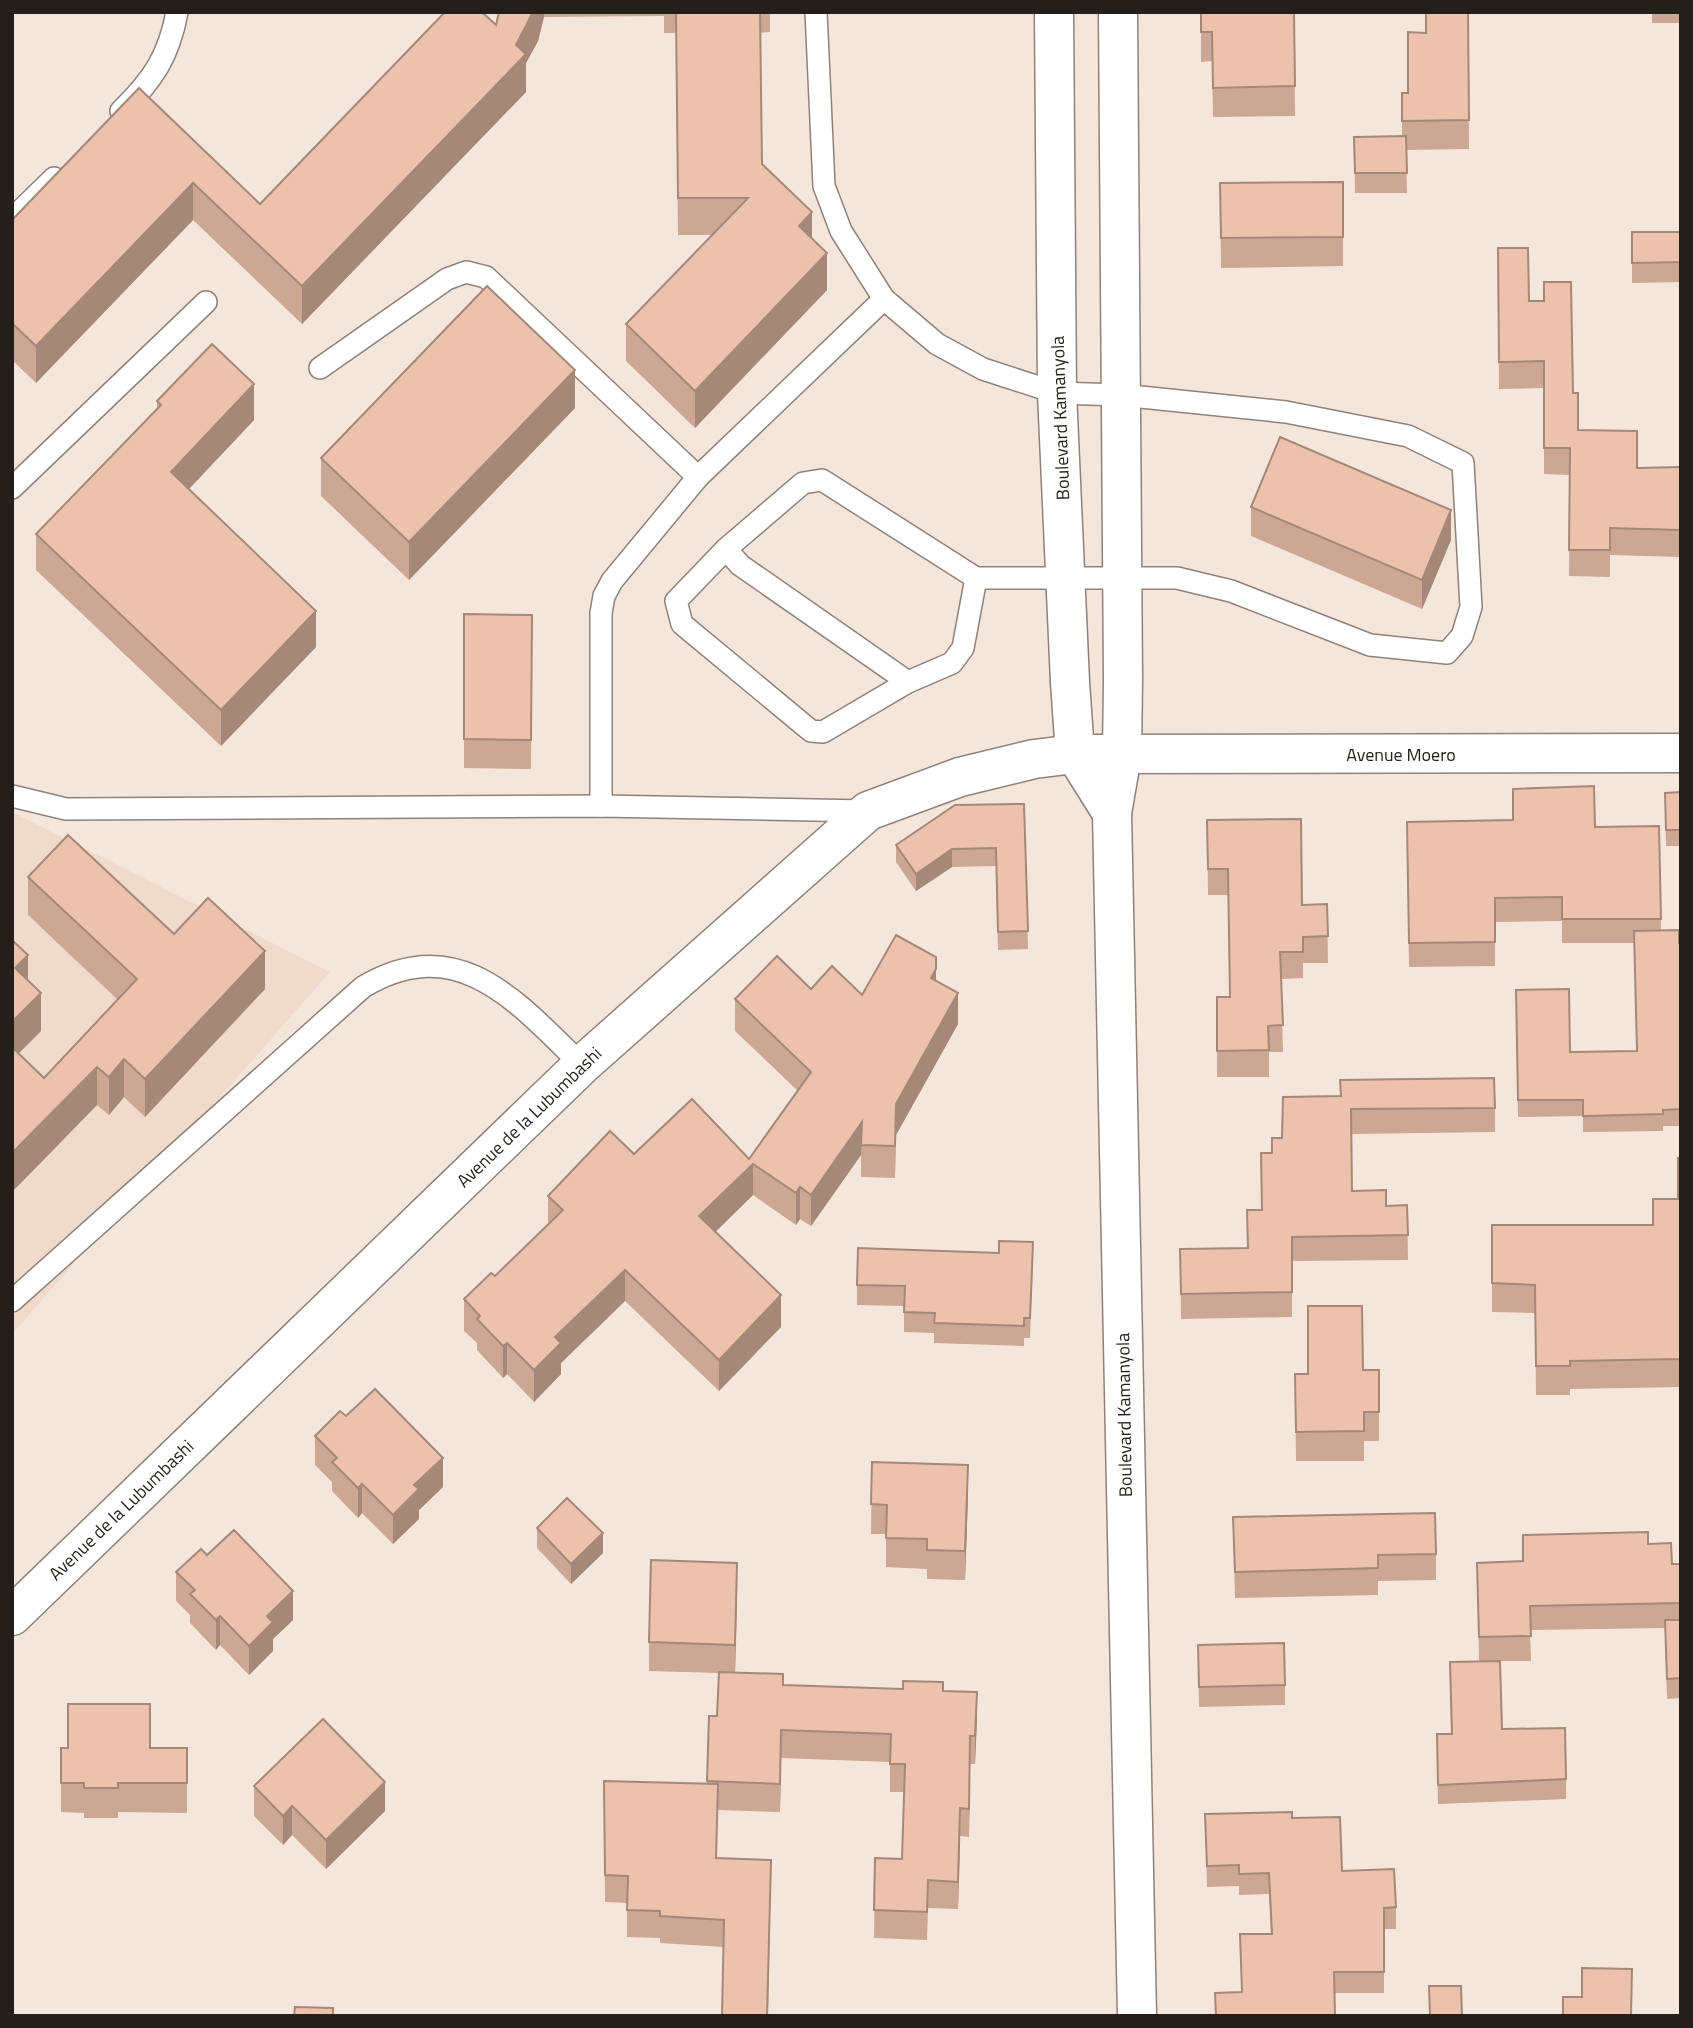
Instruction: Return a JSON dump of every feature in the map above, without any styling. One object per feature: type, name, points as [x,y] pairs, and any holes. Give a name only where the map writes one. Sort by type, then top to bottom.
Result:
[{"type":"main road","name":"Boulevard Kamanyola","points":[[1054,12],[1057,393],[1075,754],[1112,813]]},
{"type":"main road","name":"Boulevard Kamanyola","points":[[1118,12],[1122,755],[1112,813],[1136,2016]]},
{"type":"main road","name":"Avenue Moero","points":[[1122,755],[1681,753]]},
{"type":"main road","name":"Avenue de la Lubumbashi","points":[[12,1616],[582,1065],[868,811],[960,777],[1034,759],[1075,754],[1122,755]]},
{"type":"lane","points":[[109,123],[148,85],[172,43],[177,12]]},
{"type":"lane","points":[[816,12],[824,186],[841,232],[884,299],[937,344],[983,369],[1057,393],[1121,395],[1299,414],[1408,436],[1462,463],[1471,607],[1462,636],[1447,653],[1370,645],[1231,591],[1177,578],[976,578],[822,480],[803,483],[726,549],[676,601],[682,624],[811,731],[823,732],[908,682],[952,663],[963,648],[976,578]]},
{"type":"lane","points":[[12,219],[71,162]]},
{"type":"lane","points":[[320,368],[447,279],[466,272],[486,276],[698,477]]},
{"type":"lane","points":[[601,806],[601,613],[604,596],[612,581],[698,477],[884,299]]},
{"type":"lane","points":[[12,488],[206,302]]},
{"type":"lane","points":[[726,549],[740,565],[908,682]]},
{"type":"lane","points":[[12,796],[66,810],[601,806],[868,811]]},
{"type":"lane","points":[[12,1301],[363,987],[384,974],[404,968],[437,964],[464,970],[515,1000],[582,1065]]},
{"type":"shaded area","points":[[12,812],[330,972],[12,1334]]},
{"type":"building","points":[[445,12],[482,12],[496,25],[499,12],[533,12],[516,45],[526,54],[302,286],[193,183],[36,346],[12,323],[12,220],[139,88],[260,204]]},
{"type":"building","points":[[676,12],[760,12],[762,164],[812,212],[799,226],[827,253],[695,391],[626,324],[748,198],[678,198]]},
{"type":"building","points":[[1201,12],[1294,12],[1295,86],[1213,88],[1212,32],[1201,32]]},
{"type":"building","points":[[1426,12],[1468,12],[1469,120],[1402,121],[1402,93],[1408,93],[1408,32],[1426,33]]},
{"type":"building","points":[[1406,136],[1407,173],[1355,173],[1354,137]]},
{"type":"building","points":[[1343,182],[1343,237],[1221,238],[1220,183]]},
{"type":"building","points":[[1632,232],[1681,232],[1681,262],[1632,263]]},
{"type":"building","points":[[1498,248],[1528,248],[1529,301],[1544,301],[1544,282],[1571,282],[1573,393],[1578,393],[1578,430],[1637,431],[1637,468],[1681,467],[1681,530],[1610,528],[1610,550],[1569,550],[1570,448],[1544,448],[1544,361],[1499,362]]},
{"type":"building","points":[[487,286],[575,370],[409,542],[321,458]]},
{"type":"building","points":[[212,344],[254,384],[171,472],[316,611],[221,710],[36,534],[161,405],[157,401]]},
{"type":"building","points":[[1280,437],[1451,510],[1422,580],[1251,507]]},
{"type":"building","points":[[464,614],[532,615],[531,740],[464,739]]},
{"type":"building","points":[[1594,786],[1595,827],[1659,826],[1661,919],[1562,919],[1562,897],[1495,898],[1495,942],[1409,943],[1407,822],[1513,820],[1513,789]]},
{"type":"building","points":[[1681,792],[1681,830],[1666,830],[1665,793]]},
{"type":"building","points":[[1024,804],[1028,931],[998,932],[996,848],[952,849],[916,874],[896,845],[955,805]]},
{"type":"building","points":[[1301,819],[1302,905],[1327,904],[1328,936],[1303,937],[1303,952],[1280,952],[1283,1025],[1268,1026],[1269,1050],[1217,1051],[1217,997],[1230,997],[1228,869],[1208,869],[1207,820]]},
{"type":"building","points":[[68,835],[174,934],[208,898],[265,951],[145,1079],[124,1059],[109,1077],[97,1067],[12,1153],[12,1047],[44,1078],[137,979],[28,877]]},
{"type":"building","points":[[1679,930],[1681,1109],[1663,1110],[1663,1114],[1583,1116],[1583,1100],[1518,1100],[1516,990],[1569,989],[1570,1052],[1637,1051],[1634,931]]},
{"type":"building","points":[[896,935],[936,957],[936,969],[931,978],[958,993],[896,1104],[895,1146],[861,1145],[862,1122],[811,1195],[800,1187],[796,1193],[753,1164],[699,1216],[781,1295],[719,1360],[625,1270],[555,1337],[561,1343],[534,1370],[507,1343],[503,1346],[477,1319],[480,1316],[464,1299],[491,1273],[495,1276],[563,1210],[548,1196],[610,1131],[634,1154],[692,1099],[749,1159],[811,1072],[735,999],[777,956],[811,989],[832,966],[862,995]]},
{"type":"building","points":[[12,940],[28,955],[15,968],[41,993],[12,1022]]},
{"type":"building","points":[[1494,1078],[1495,1108],[1351,1109],[1352,1191],[1386,1190],[1386,1206],[1407,1205],[1408,1235],[1292,1237],[1292,1292],[1181,1294],[1180,1249],[1248,1248],[1247,1210],[1262,1210],[1261,1153],[1272,1153],[1272,1138],[1282,1138],[1283,1097],[1341,1096],[1340,1080]]},
{"type":"building","points":[[1678,1158],[1681,1158],[1681,1359],[1570,1361],[1570,1366],[1536,1366],[1535,1285],[1492,1283],[1492,1225],[1653,1225],[1653,1199],[1678,1199]]},
{"type":"building","points":[[999,1241],[1033,1242],[1030,1318],[1024,1318],[1024,1326],[934,1323],[935,1313],[904,1312],[905,1286],[857,1285],[858,1248],[999,1253]]},
{"type":"building","points":[[1308,1306],[1362,1306],[1363,1370],[1379,1370],[1379,1412],[1364,1412],[1364,1431],[1296,1432],[1295,1374],[1308,1374]]},
{"type":"building","points":[[375,1389],[443,1458],[414,1485],[419,1489],[393,1515],[362,1484],[358,1488],[332,1462],[337,1458],[315,1436],[340,1411],[346,1416]]},
{"type":"building","points":[[872,1462],[968,1465],[965,1551],[927,1550],[927,1539],[886,1538],[887,1505],[871,1504]]},
{"type":"building","points":[[567,1498],[603,1533],[571,1564],[537,1528]]},
{"type":"building","points":[[1435,1513],[1436,1554],[1378,1555],[1378,1568],[1235,1572],[1233,1517]]},
{"type":"building","points":[[234,1530],[293,1591],[267,1616],[273,1622],[249,1646],[220,1616],[216,1620],[190,1594],[195,1590],[176,1572],[201,1549],[207,1555]]},
{"type":"building","points":[[1648,1532],[1648,1544],[1671,1543],[1672,1564],[1681,1564],[1681,1603],[1530,1606],[1531,1636],[1479,1637],[1477,1563],[1523,1561],[1523,1535]]},
{"type":"building","points":[[651,1560],[737,1563],[735,1645],[649,1642]]},
{"type":"building","points":[[1665,1620],[1681,1620],[1681,1678],[1667,1679]]},
{"type":"building","points":[[1284,1643],[1285,1685],[1199,1687],[1198,1645]]},
{"type":"building","points":[[1500,1661],[1502,1729],[1565,1728],[1566,1779],[1438,1785],[1437,1734],[1452,1734],[1450,1662]]},
{"type":"building","points":[[719,1672],[783,1674],[783,1685],[903,1689],[903,1681],[943,1682],[943,1691],[977,1692],[975,1736],[970,1736],[969,1809],[960,1808],[958,1882],[928,1880],[927,1912],[874,1910],[875,1858],[902,1859],[905,1764],[890,1764],[891,1734],[781,1730],[780,1784],[707,1781],[709,1716],[717,1716]]},
{"type":"building","points":[[68,1704],[150,1704],[150,1748],[187,1748],[187,1783],[118,1783],[118,1788],[84,1788],[84,1783],[61,1783],[61,1748],[68,1748]]},
{"type":"building","points":[[323,1719],[385,1782],[326,1840],[292,1806],[283,1816],[254,1786]]},
{"type":"building","points":[[604,1781],[718,1784],[716,1858],[771,1860],[767,2016],[722,2016],[724,1920],[660,1916],[660,1911],[627,1910],[628,1876],[605,1875]]},
{"type":"building","points":[[1292,1812],[1292,1818],[1340,1817],[1342,1871],[1394,1869],[1396,1907],[1384,1908],[1384,1972],[1334,1972],[1335,2016],[1216,2016],[1215,1993],[1242,1992],[1240,1934],[1272,1934],[1269,1873],[1239,1874],[1239,1865],[1207,1866],[1205,1814]]},
{"type":"building","points":[[1582,1968],[1632,1969],[1631,2016],[1563,2016],[1563,1997],[1582,1997]]},
{"type":"building","points":[[1429,1986],[1461,1986],[1462,2016],[1430,2016]]},
{"type":"building","points":[[295,2007],[333,2008],[333,2016],[294,2016]]}]
